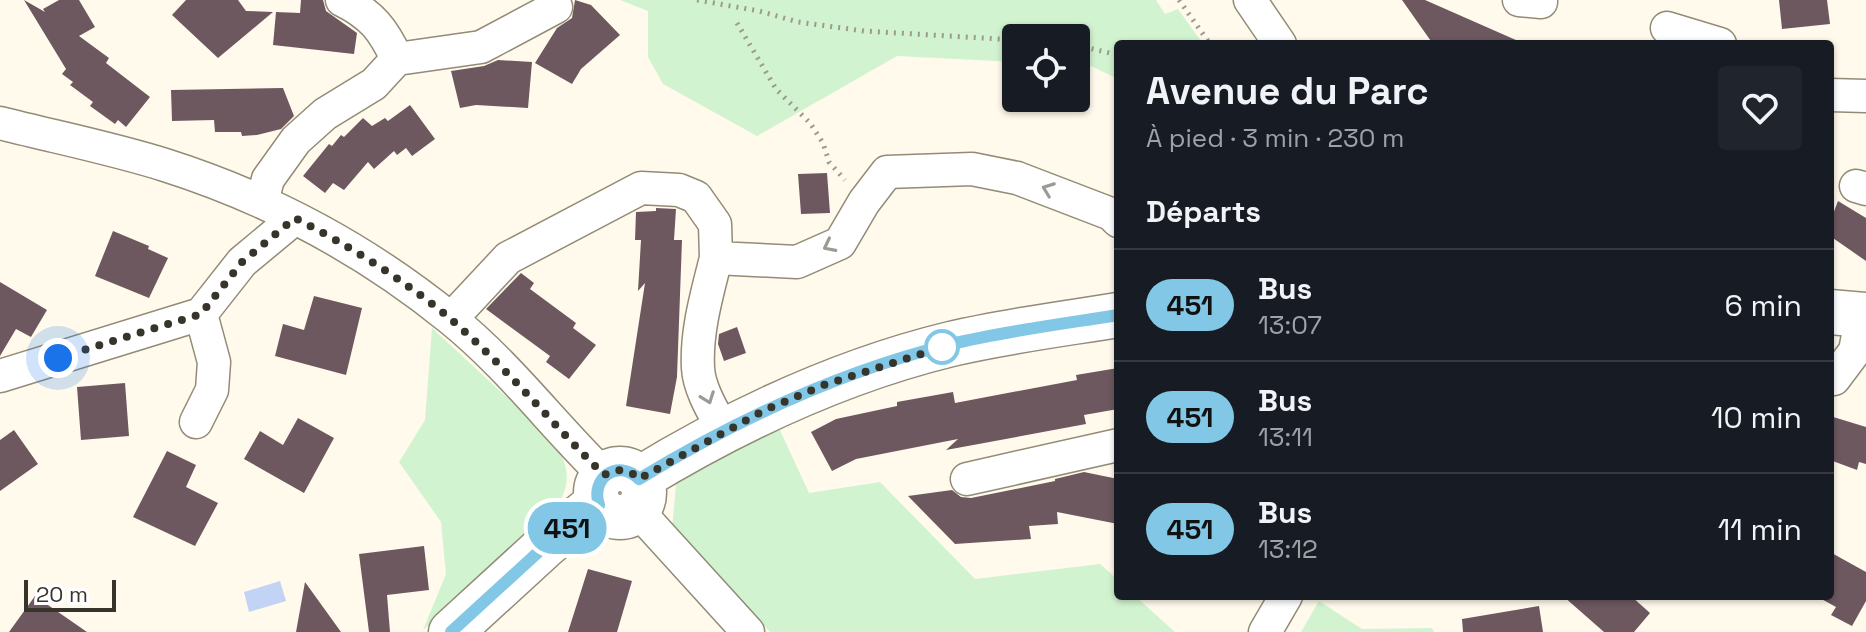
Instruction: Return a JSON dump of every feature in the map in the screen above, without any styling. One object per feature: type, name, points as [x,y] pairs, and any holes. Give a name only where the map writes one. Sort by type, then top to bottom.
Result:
[{"type":"street","points":[[342,0],[362,10],[384,32],[397,59]]},
{"type":"street","points":[[1250,0],[1277,40]]},
{"type":"street","points":[[262,202],[268,179],[296,140],[325,114],[374,84],[397,59],[481,47],[556,7]]},
{"type":"street","points":[[1667,28],[1707,40]]},
{"type":"street","points":[[1834,95],[1866,96]]},
{"type":"street","points":[[0,123],[162,164],[262,202],[346,244],[451,319],[495,360],[748,632]]},
{"type":"street","points":[[716,258],[797,262],[840,243],[864,202],[887,172],[972,169],[1017,178],[1114,217]]},
{"type":"street","points":[[451,319],[508,258],[641,188],[679,190],[696,197],[715,224],[716,258],[702,313],[698,371],[724,431]]},
{"type":"street","points":[[0,376],[201,314],[242,262],[295,218]]},
{"type":"street","points":[[1834,379],[1855,351],[1853,313]]},
{"type":"street","points":[[196,422],[212,390],[214,362],[201,314]]},
{"type":"street","points":[[451,632],[587,511],[724,431],[824,385],[949,345],[1114,316]]},
{"type":"street","points":[[967,479],[1114,446]]},
{"type":"street","points":[[1265,632],[1284,600]]},
{"type":"path","points":[[697,0],[759,11],[798,22],[864,31],[1002,39]]},
{"type":"path","points":[[1179,0],[1207,40]]},
{"type":"path","points":[[737,23],[776,89],[810,123],[823,143],[829,162],[864,202]]},
{"type":"path","points":[[1090,48],[1114,54]]},
{"type":"green space","points":[[620,0],[1156,0],[1165,14],[1178,9],[1200,40],[1114,40],[1114,77],[1090,66],[1090,24],[1002,24],[1002,61],[897,56],[757,136],[663,84],[648,57],[648,11]]},
{"type":"green space","points":[[432,328],[556,443],[567,478],[555,513],[423,630],[446,574],[441,522],[399,462],[425,420]]},
{"type":"green space","points":[[778,426],[809,493],[880,482],[975,579],[1100,564],[1114,576],[1114,600],[1139,600],[1175,632],[770,632],[672,529],[676,484]]},
{"type":"green space","points":[[1319,601],[1362,629],[1432,628],[1434,632],[1301,632]]},
{"type":"water","points":[[280,581],[286,601],[249,612],[244,592]]},
{"type":"building","points":[[24,0],[45,12],[43,9],[59,0],[79,0],[95,27],[79,36],[109,58],[106,63],[150,97],[126,127],[118,120],[115,124],[90,106],[93,102],[70,85],[73,82],[62,74],[66,69]]},
{"type":"building","points":[[186,0],[238,0],[246,11],[273,12],[218,58],[172,15]]},
{"type":"building","points":[[301,0],[323,0],[326,11],[357,33],[354,54],[273,45],[276,12],[300,13]]},
{"type":"building","points":[[575,0],[591,5],[620,35],[581,69],[572,84],[535,63],[557,28],[572,18]]},
{"type":"building","points":[[1402,0],[1425,0],[1516,40],[1430,40]]},
{"type":"building","points":[[1779,0],[1827,0],[1830,24],[1782,29]]},
{"type":"building","points":[[498,60],[532,62],[528,108],[476,105],[460,108],[451,71],[484,66]]},
{"type":"building","points":[[283,88],[294,116],[281,129],[242,136],[241,132],[215,132],[214,120],[172,121],[171,90]]},
{"type":"building","points":[[410,105],[435,139],[412,156],[406,148],[397,155],[394,151],[374,169],[368,162],[344,190],[333,183],[325,193],[303,176],[329,144],[332,146],[341,135],[344,137],[363,118],[372,126],[385,118],[388,121]]},
{"type":"building","points":[[827,173],[830,213],[801,214],[798,174]]},
{"type":"building","points":[[1838,201],[1866,218],[1866,261],[1834,239],[1834,212]]},
{"type":"building","points":[[656,208],[676,209],[674,240],[682,240],[677,377],[670,414],[626,406],[645,283],[638,291],[641,240],[635,240],[636,212],[656,211]]},
{"type":"building","points":[[113,231],[168,258],[149,298],[95,276]]},
{"type":"building","points":[[521,273],[534,283],[530,289],[576,323],[573,328],[596,345],[569,379],[546,362],[550,356],[486,309]]},
{"type":"building","points":[[0,282],[47,310],[31,337],[16,329],[0,356]]},
{"type":"building","points":[[314,296],[362,308],[346,375],[275,356],[283,324],[304,330]]},
{"type":"building","points":[[737,327],[746,353],[724,361],[718,344],[719,334]]},
{"type":"building","points":[[1114,369],[1114,410],[1084,415],[1086,424],[946,450],[958,439],[856,459],[832,471],[811,432],[836,419],[897,406],[897,402],[953,392],[955,403],[1077,380],[1076,375]]},
{"type":"building","points":[[125,383],[129,436],[81,440],[77,387]]},
{"type":"building","points":[[1834,417],[1866,427],[1866,464],[1859,462],[1857,470],[1834,461]]},
{"type":"building","points":[[298,418],[334,438],[304,493],[244,459],[260,431],[283,445]]},
{"type":"building","points":[[14,430],[38,464],[0,491],[0,440]]},
{"type":"building","points":[[167,451],[196,465],[186,487],[218,503],[195,546],[133,517]]},
{"type":"building","points":[[1084,472],[1114,478],[1114,523],[1057,512],[1058,524],[1029,526],[1031,539],[955,544],[908,496],[952,490],[961,497],[971,498]]},
{"type":"building","points":[[424,546],[429,590],[387,595],[390,632],[369,632],[359,554]]},
{"type":"building","points":[[1834,554],[1866,572],[1866,601],[1852,626],[1831,615],[1836,607],[1823,600],[1834,600]]},
{"type":"building","points":[[588,569],[632,581],[617,632],[568,632]]},
{"type":"building","points":[[305,582],[341,632],[296,632]]},
{"type":"building","points":[[35,596],[87,632],[9,632]]},
{"type":"building","points":[[1568,600],[1635,600],[1650,613],[1634,632],[1604,632]]},
{"type":"building","points":[[1539,606],[1543,632],[1463,632],[1462,619]]},
{"type":"bus line","name":"451","points":[[451,632],[546,545],[587,511],[599,505],[599,481],[611,471],[626,470],[639,479],[765,410],[824,385],[910,356],[1013,332],[1114,316]]},
{"type":"route","points":[[58,358],[201,314],[242,262],[295,218],[346,244],[451,319],[495,360],[604,475],[619,469],[634,473],[639,479],[765,410],[824,385],[949,345],[942,347]]}]
